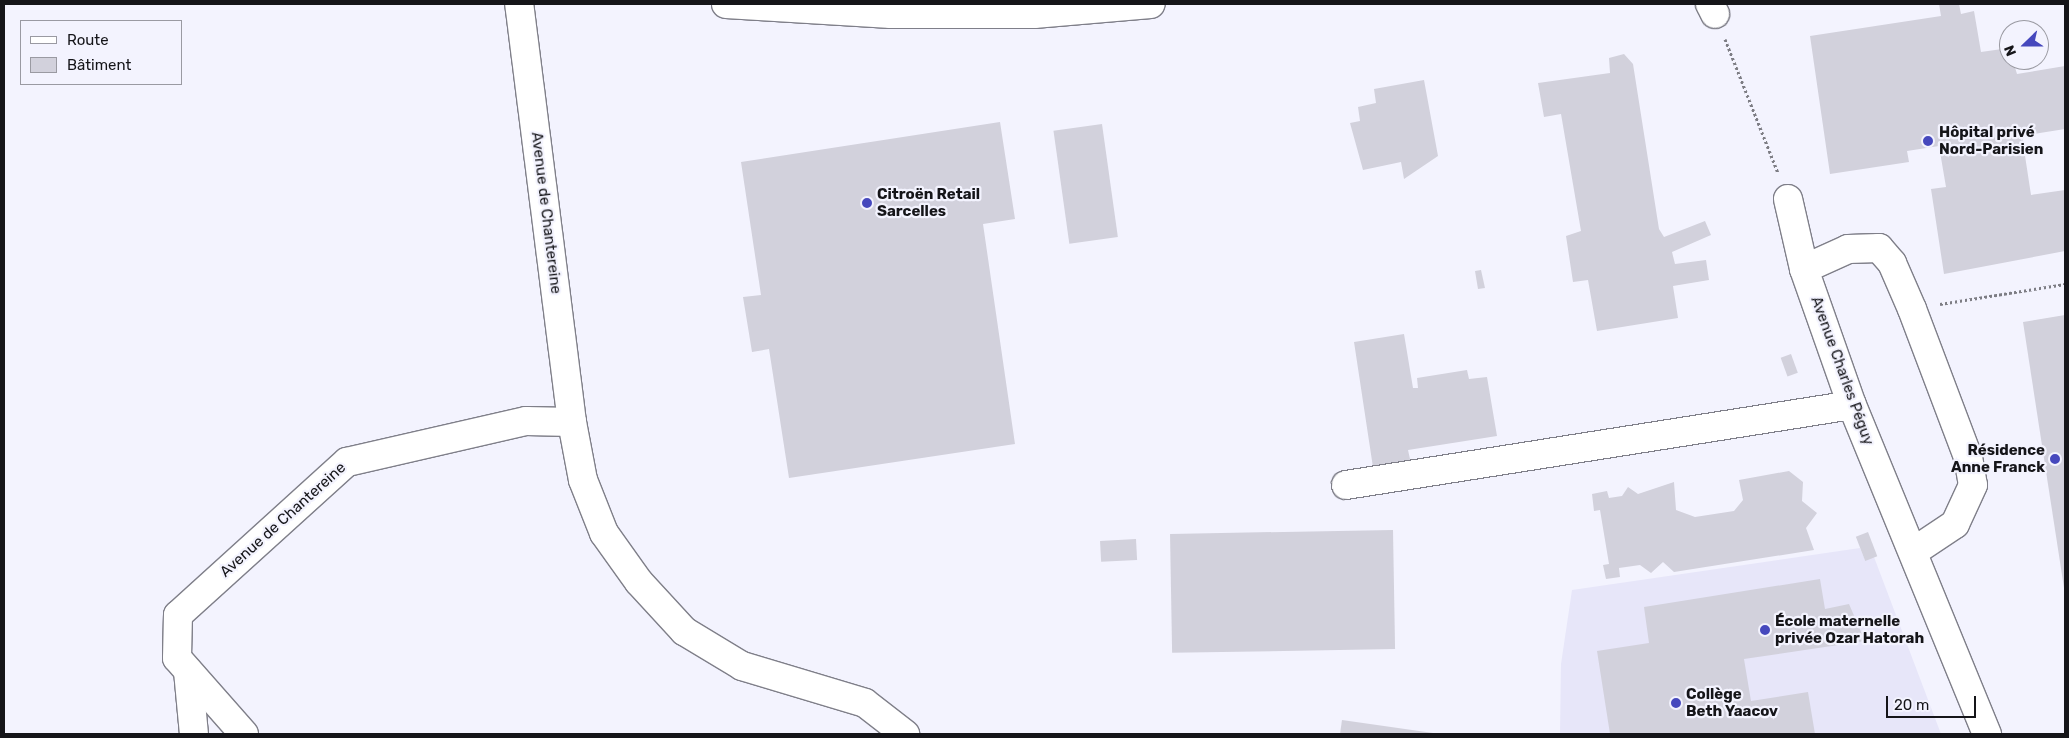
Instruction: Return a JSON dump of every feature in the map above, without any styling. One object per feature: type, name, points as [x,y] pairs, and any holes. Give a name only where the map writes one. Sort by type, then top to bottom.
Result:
[{"type":"street","name":"Avenue de Chantereine","points":[[519,4],[572,422],[583,480],[604,533],[639,582],[684,631],[742,666],[865,703],[905,734]]},
{"type":"street","points":[[726,4],[891,14],[1034,14],[1151,4]]},
{"type":"street","name":"Avenue Charles Péguy","points":[[1788,199],[1804,269],[1852,405],[1987,734]]},
{"type":"street","points":[[1804,269],[1848,250],[1879,248],[1892,263],[1912,309],[1968,457],[1972,485],[1955,524],[1912,552]]},
{"type":"street","points":[[1346,485],[1852,405]]},
{"type":"street","name":"Avenue de Chantereine","points":[[244,734],[177,658],[178,615],[348,462],[526,421],[572,422]]},
{"type":"street","points":[[188,670],[194,734]]},
{"type":"path","points":[[1713,9],[1788,199]]},
{"type":"path","points":[[1912,309],[2065,284]]},
{"type":"shaded area","points":[[1860,548],[1865,560],[1874,557],[1941,734],[1560,734],[1561,664],[1572,590]]},
{"type":"building","name":"Hôpital privé Nord-Parisien","points":[[1939,4],[1959,4],[1961,14],[1974,11],[1981,52],[1999,49],[1999,70],[2016,70],[2017,74],[2065,66],[2065,129],[2022,136],[2031,195],[2065,190],[2065,251],[1944,274],[1931,189],[1946,187],[1939,146],[1907,151],[1909,162],[1830,174],[1810,36],[1941,16]]},
{"type":"building","points":[[1624,54],[1633,64],[1659,229],[1664,237],[1705,221],[1711,235],[1672,252],[1675,264],[1706,260],[1709,280],[1673,286],[1678,318],[1597,331],[1588,280],[1573,282],[1566,236],[1581,231],[1561,114],[1544,117],[1538,83],[1610,73],[1609,58]]},
{"type":"building","points":[[1424,80],[1438,156],[1404,179],[1401,162],[1363,170],[1350,123],[1360,121],[1358,107],[1376,103],[1374,89]]},
{"type":"building","points":[[1000,122],[1015,219],[983,224],[1015,444],[789,478],[769,349],[752,352],[743,297],[761,295],[741,162]]},
{"type":"building","points":[[1102,124],[1118,237],[1069,244],[1053,131]]},
{"type":"building","points":[[1481,270],[1485,288],[1478,289],[1475,271]]},
{"type":"building","name":"Résidence Anne Franck","points":[[2065,315],[2065,588],[2064,588],[2023,322]]},
{"type":"building","points":[[1404,334],[1413,388],[1418,388],[1417,378],[1467,370],[1469,379],[1487,377],[1497,436],[1408,450],[1412,468],[1374,474],[1354,342]]},
{"type":"building","points":[[1791,354],[1798,373],[1788,377],[1781,358]]},
{"type":"building","points":[[1789,471],[1803,482],[1802,501],[1817,513],[1806,528],[1814,550],[1674,572],[1663,562],[1651,573],[1640,565],[1619,568],[1620,577],[1606,579],[1603,565],[1609,564],[1600,510],[1594,511],[1592,494],[1607,491],[1609,498],[1622,496],[1628,487],[1638,494],[1674,482],[1676,510],[1695,517],[1734,511],[1743,500],[1739,480]]},
{"type":"building","points":[[1393,530],[1395,649],[1172,653],[1170,534]]},
{"type":"building","points":[[1868,532],[1877,556],[1865,561],[1856,537]]},
{"type":"building","points":[[1136,539],[1137,560],[1101,562],[1100,541]]},
{"type":"building","points":[[1820,579],[1825,609],[1849,604],[1865,641],[1744,659],[1751,701],[1808,692],[1815,734],[1610,734],[1597,651],[1649,643],[1644,607]]},
{"type":"building","points":[[1342,720],[1433,733],[1433,734],[1340,734]]},
{"type":"place","name":"Hôpital privé Nord-Parisien","points":[[1928,141]]},
{"type":"place","name":"Citroën Retail Sarcelles","points":[[867,203]]},
{"type":"place","name":"Résidence Anne Franck","points":[[2055,459]]},
{"type":"place","name":"École maternelle privée Ozar Hatorah","points":[[1765,630]]},
{"type":"place","name":"Collège Beth Yaacov","points":[[1676,703]]}]
